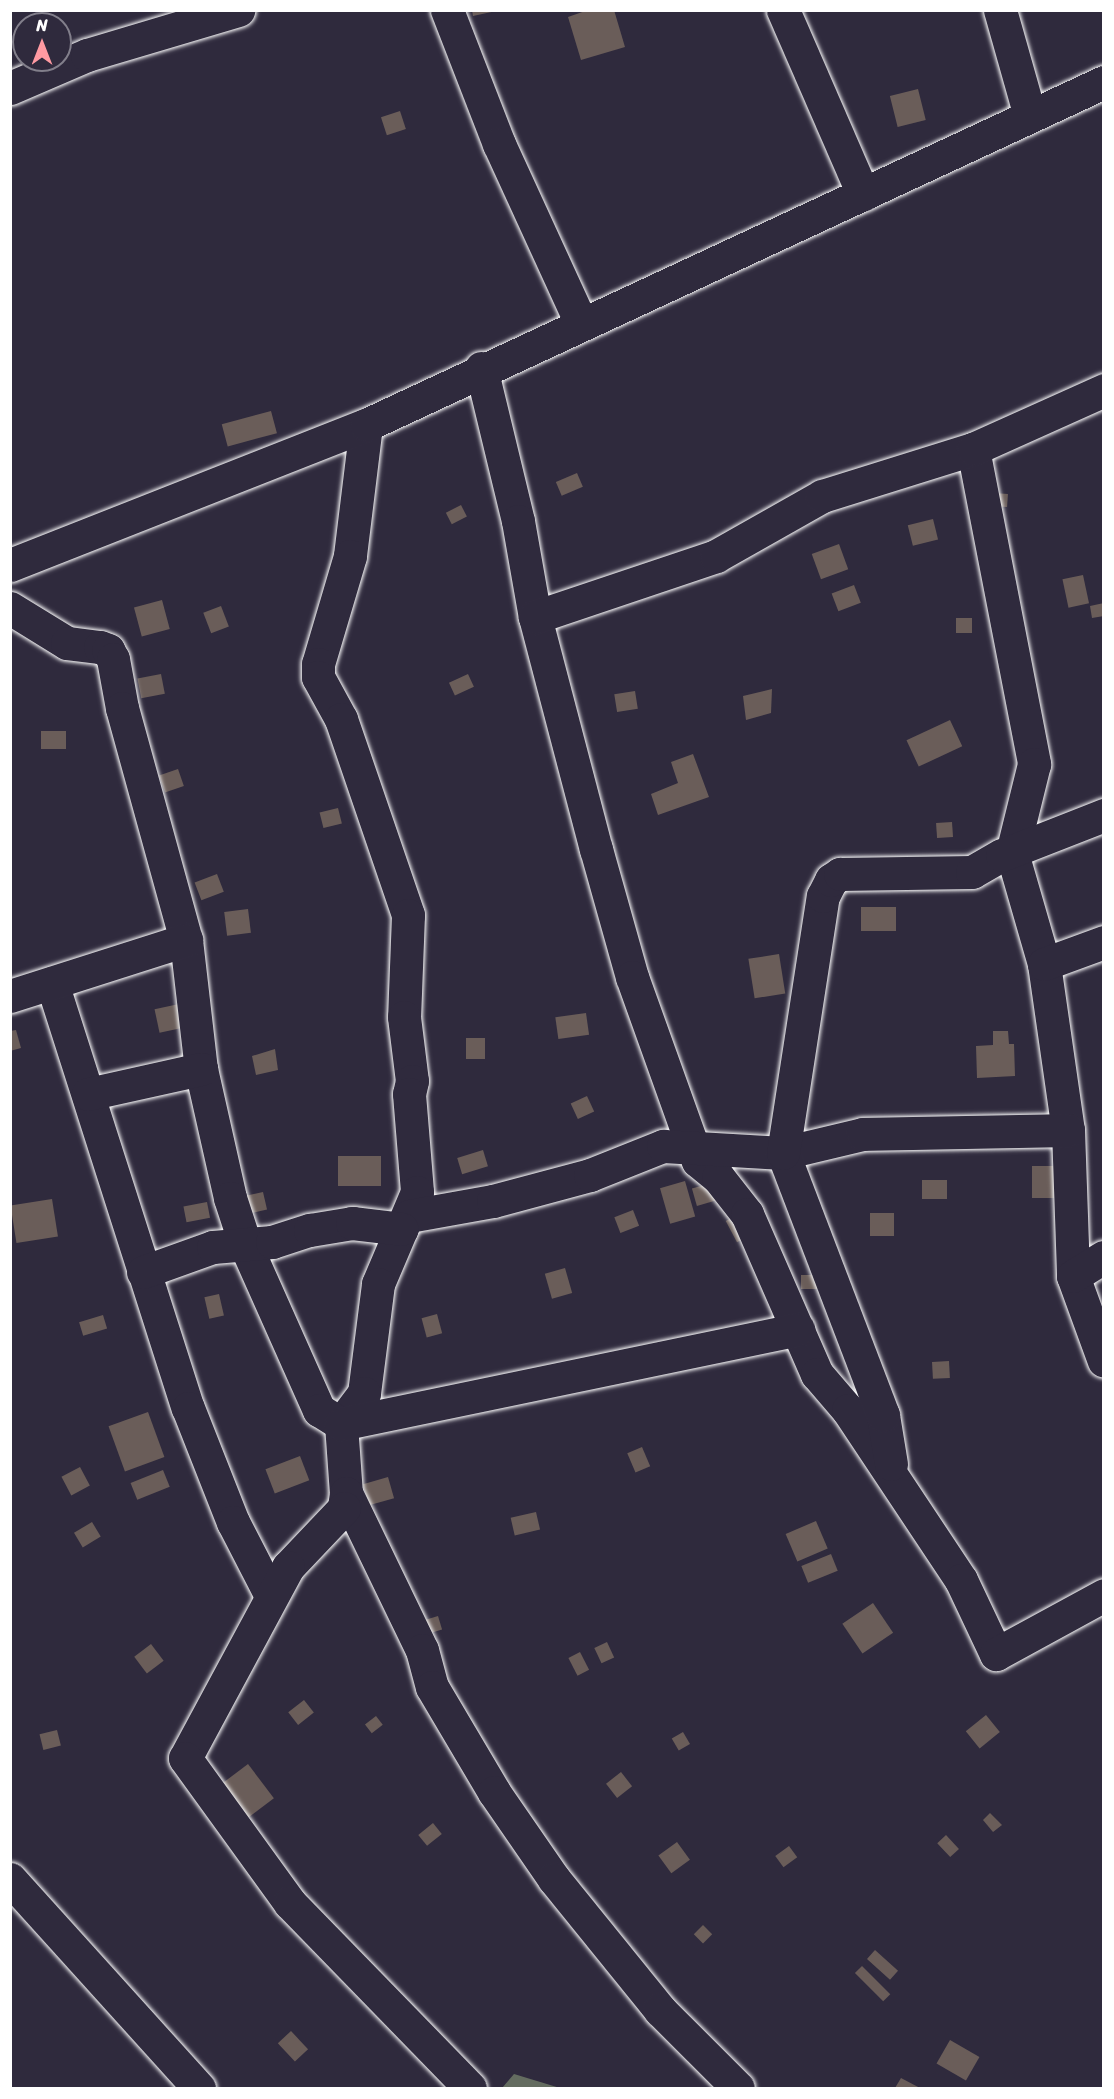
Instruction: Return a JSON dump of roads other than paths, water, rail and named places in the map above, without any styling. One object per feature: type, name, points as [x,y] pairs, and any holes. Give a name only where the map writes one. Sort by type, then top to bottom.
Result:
[{"type":"street","points":[[447,10],[499,144],[581,323]]},
{"type":"street","points":[[783,10],[863,194]]},
{"type":"street","points":[[1000,10],[1030,116]]},
{"type":"street","points":[[10,88],[87,55],[219,13]]},
{"type":"street","points":[[10,565],[366,425],[481,368],[1104,82]]},
{"type":"street","points":[[481,368],[518,521],[535,617],[632,977],[698,1161],[718,1177],[747,1214],[817,1374],[849,1410],[961,1580],[996,1654],[1104,1595]]},
{"type":"street","points":[[535,617],[716,556],[822,496],[973,449],[1104,390]]},
{"type":"street","points":[[366,425],[350,556],[318,664],[318,677],[341,719],[409,925],[404,1017],[412,1081],[409,1094],[417,1192],[378,1284],[364,1394],[341,1425],[346,1493],[344,1508],[308,1542],[271,1596],[187,1750],[187,1765],[290,1903],[470,2088]]},
{"type":"street","points":[[973,449],[1034,764],[1012,853],[1044,964],[1068,1130],[1072,1276],[1104,1361]]},
{"type":"street","points":[[10,608],[67,643],[100,647],[108,650],[113,659],[122,708],[186,940],[201,1069],[245,1244],[314,1403],[341,1425]]},
{"type":"street","points":[[893,1477],[883,1415],[783,1154],[823,896],[831,879],[840,874],[972,872],[1104,815]]},
{"type":"street","points":[[10,996],[186,940]]},
{"type":"street","points":[[1044,964],[1104,942]]},
{"type":"street","points":[[52,983],[143,1272],[206,1454],[233,1522],[271,1596]]},
{"type":"street","points":[[88,1094],[201,1069]]},
{"type":"street","points":[[143,1272],[213,1247],[272,1242],[310,1230],[352,1223],[405,1222],[493,1201],[590,1175],[663,1146],[692,1145],[783,1154],[863,1134],[1068,1130]]},
{"type":"street","points":[[1072,1276],[1104,1257]]},
{"type":"street","points":[[341,1425],[798,1329]]},
{"type":"street","points":[[346,1493],[422,1650],[432,1686],[494,1792],[554,1879],[653,2001],[738,2088]]},
{"type":"street","points":[[10,1879],[199,2088]]}]
